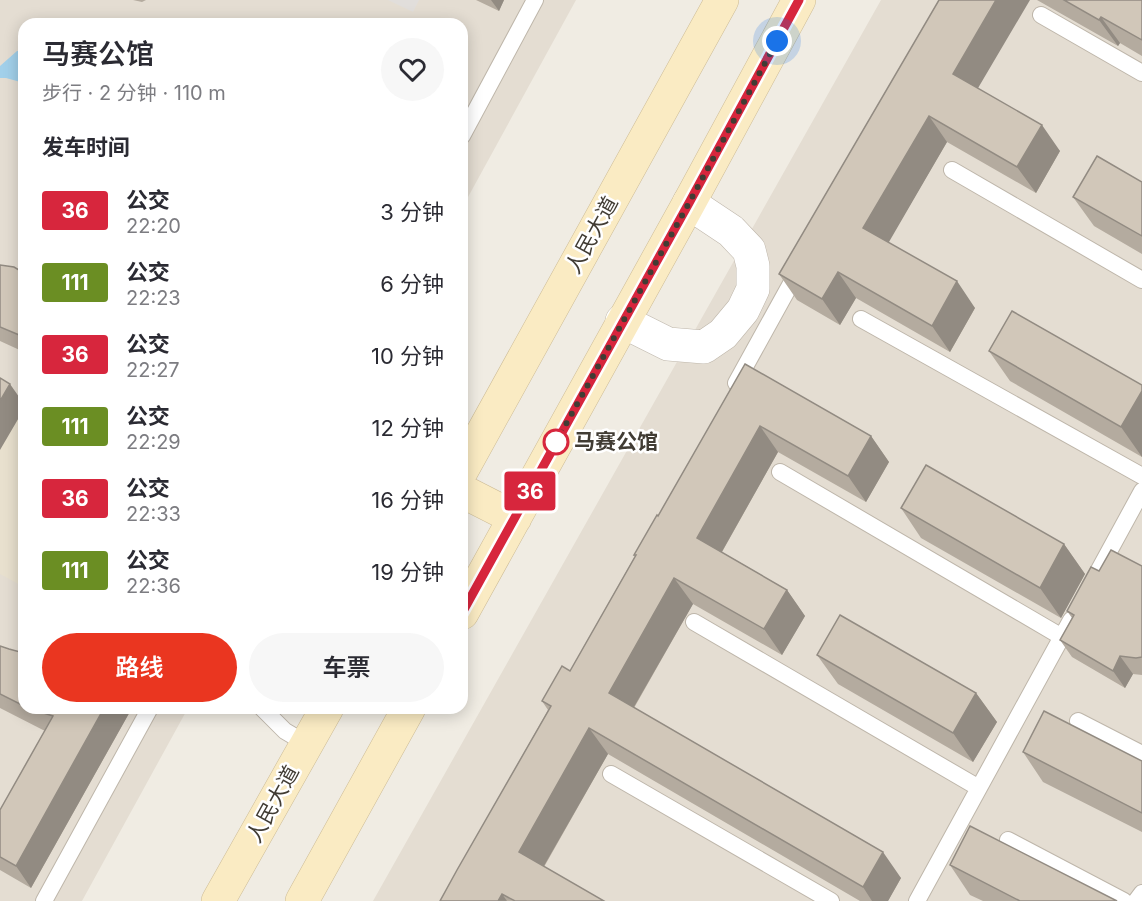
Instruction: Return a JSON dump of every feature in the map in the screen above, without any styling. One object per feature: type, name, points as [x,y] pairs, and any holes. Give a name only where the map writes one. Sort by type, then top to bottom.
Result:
[{"type":"main road","name":"人民大道","points":[[468,459],[722,0]]},
{"type":"main road","points":[[468,602],[799,0]]},
{"type":"main road","points":[[468,494],[515,518]]},
{"type":"main road","name":"人民大道","points":[[218,901],[296,737],[321,714]]},
{"type":"main road","points":[[302,901],[406,714]]},
{"type":"street","points":[[622,321],[668,344],[704,346],[756,317],[753,266],[749,250],[731,231],[689,203]]},
{"type":"lane","points":[[468,125],[535,0]]},
{"type":"lane","points":[[1041,15],[1142,74]]},
{"type":"lane","points":[[952,170],[1142,280]]},
{"type":"lane","points":[[726,401],[756,317],[808,253]]},
{"type":"lane","points":[[861,319],[1142,476]]},
{"type":"lane","points":[[780,472],[1062,637]]},
{"type":"lane","points":[[917,901],[1142,491]]},
{"type":"lane","points":[[694,622],[979,788]]},
{"type":"lane","points":[[44,901],[147,714]]},
{"type":"lane","points":[[269,714],[296,737]]},
{"type":"lane","points":[[1078,722],[1142,753]]},
{"type":"lane","points":[[611,774],[831,901]]},
{"type":"lane","points":[[1008,840],[1124,901]]},
{"type":"lane","points":[[1136,901],[1142,893]]},
{"type":"shaded area","points":[[0,0],[576,0],[468,197],[468,18],[18,18],[18,714],[185,714],[82,901],[0,901]]},
{"type":"shaded area","points":[[388,0],[419,0],[413,12]]},
{"type":"shaded area","points":[[881,0],[1142,0],[1142,901],[373,901]]},
{"type":"shaded area","points":[[0,385],[18,396],[18,584],[0,574]]},
{"type":"water","points":[[18,51],[18,81],[0,78],[0,66]]},
{"type":"building","points":[[939,0],[996,0],[953,74],[1042,125],[1017,167],[929,116],[863,228],[957,281],[932,326],[838,272],[822,299],[779,274]]},
{"type":"building","points":[[1064,0],[1142,0],[1142,40],[1101,17],[1099,20]]},
{"type":"building","points":[[1097,156],[1142,182],[1142,236],[1073,197]]},
{"type":"building","points":[[0,265],[18,269],[18,334],[0,327]]},
{"type":"building","points":[[1012,311],[1142,385],[1142,391],[1121,427],[989,351]]},
{"type":"building","points":[[745,364],[871,436],[848,476],[760,426],[697,538],[787,590],[764,629],[674,578],[609,693],[883,852],[863,887],[589,728],[519,852],[604,901],[515,901],[502,894],[498,901],[440,901],[551,706],[542,701],[562,666],[570,671],[636,555],[634,555]]},
{"type":"building","points":[[0,378],[10,384],[0,401]]},
{"type":"building","points":[[926,465],[1064,544],[1040,588],[901,508]]},
{"type":"building","points":[[1111,550],[1142,566],[1142,657],[1120,656],[1113,671],[1060,640],[1074,615],[1067,611],[1091,567],[1099,571]]},
{"type":"building","points":[[840,615],[976,693],[953,733],[817,655]]},
{"type":"building","points":[[0,646],[18,651],[18,703],[0,694]]},
{"type":"building","points":[[1044,711],[1142,761],[1142,813],[1023,752]]},
{"type":"building","points":[[47,714],[101,714],[16,866],[0,857],[0,810],[53,716]]},
{"type":"building","points":[[970,826],[1117,901],[1020,901],[950,865]]},
{"type":"bus line","name":"36","points":[[468,602],[799,0]]},
{"type":"place","name":"马赛公馆","points":[[556,442]]},
{"type":"route","points":[[556,442],[777,41]]}]
